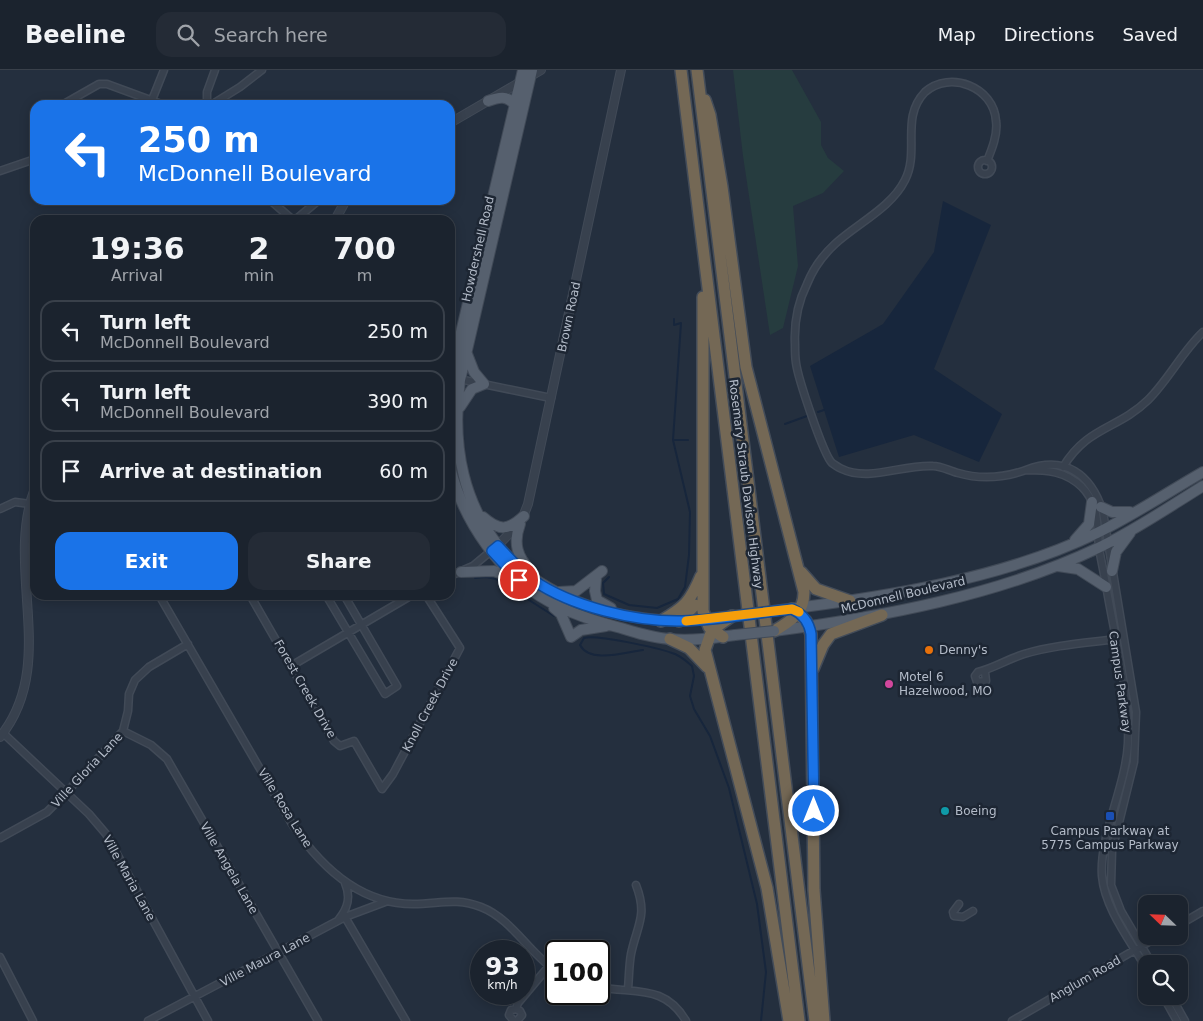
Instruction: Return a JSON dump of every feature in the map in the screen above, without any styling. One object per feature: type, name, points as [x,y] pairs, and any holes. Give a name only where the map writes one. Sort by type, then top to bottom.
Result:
[{"type":"highway","name":"Rosemary Straub Davison Highway","points":[[681,70],[799,1021]]},
{"type":"highway","name":"Rosemary Straub Davison Highway","points":[[697,70],[815,1021]]},
{"type":"highway","points":[[698,82],[710,115],[749,381],[800,571],[804,598],[793,610]]},
{"type":"highway","points":[[705,265],[702,324],[704,374],[703,588],[704,619],[709,634],[705,650],[767,888],[789,1021]]},
{"type":"highway","points":[[661,621],[684,607],[690,600],[703,570]]},
{"type":"highway","points":[[800,571],[816,589],[850,601]]},
{"type":"highway","points":[[679,621],[694,606],[703,588]]},
{"type":"highway","points":[[793,610],[809,626],[811,651],[814,890],[824,1021]]},
{"type":"highway","points":[[780,629],[795,618],[793,610]]},
{"type":"highway","points":[[811,675],[823,645],[831,634],[882,615]]},
{"type":"highway","points":[[709,634],[732,616]]},
{"type":"highway","points":[[811,651],[823,631],[834,623]]},
{"type":"highway","points":[[709,634],[729,636]]},
{"type":"highway","points":[[670,639],[696,654],[710,670]]},
{"type":"main road","name":"Howdershell Road","points":[[463,348],[514,105],[520,83],[528,72]]},
{"type":"main road","name":"Howdershell Road","points":[[455,375],[463,348],[528,72]]},
{"type":"main road","points":[[488,101],[505,97],[514,105]]},
{"type":"main road","points":[[455,351],[463,348],[472,368],[484,384],[472,389],[466,396],[460,405],[456,420]]},
{"type":"main road","name":"Howdershell Road","points":[[455,399],[458,452],[466,483],[495,549]]},
{"type":"main road","name":"McDonnell Boulevard","points":[[495,549],[535,581],[552,591],[600,609],[640,618],[679,621],[793,610],[988,574],[1072,543],[1101,530],[1203,472]]},
{"type":"main road","points":[[455,480],[466,510],[519,580],[561,614],[571,637],[587,628],[612,626]]},
{"type":"main road","name":"McDonnell Boulevard","points":[[729,636],[882,615],[993,587],[1103,545],[1203,486]]},
{"type":"main road","points":[[1072,543],[1088,524],[1092,502]]},
{"type":"main road","points":[[1101,507],[1113,512],[1136,511]]},
{"type":"main road","points":[[478,512],[491,524],[502,529],[522,520]]},
{"type":"main road","points":[[522,520],[516,540],[518,555],[532,572],[535,581]]},
{"type":"main road","points":[[1112,572],[1116,552],[1134,527]]},
{"type":"main road","points":[[1052,566],[1078,569],[1106,586]]},
{"type":"main road","points":[[461,572],[494,571],[519,580]]},
{"type":"main road","points":[[552,591],[567,593],[576,591],[599,575],[594,591],[597,600],[603,605],[640,618]]},
{"type":"main road","points":[[546,600],[612,626],[670,639],[709,634]]},
{"type":"street","points":[[151,100],[164,70]]},
{"type":"street","points":[[208,100],[207,92],[215,70]]},
{"type":"street","points":[[218,100],[240,87],[262,70]]},
{"type":"street","points":[[528,72],[541,70]]},
{"type":"street","name":"Brown Road","points":[[495,549],[522,520],[532,490],[621,70]]},
{"type":"street","points":[[987,161],[996,133],[996,120],[989,100],[981,90],[962,82],[949,81],[936,84],[926,91],[912,114],[910,162],[906,178],[897,193],[834,244],[818,263],[807,284],[796,320],[796,364],[824,449],[832,462],[843,469],[867,474],[900,467],[935,466],[974,477],[1000,478],[1038,465],[1064,465],[1074,470],[1088,484],[1101,507],[1101,530]]},
{"type":"street","points":[[455,121],[520,83]]},
{"type":"street","points":[[71,100],[99,84],[113,85],[144,100]]},
{"type":"street","points":[[0,172],[30,161]]},
{"type":"street","points":[[276,205],[288,215]]},
{"type":"street","points":[[300,215],[312,205]]},
{"type":"street","points":[[1059,473],[1084,440],[1130,414],[1147,401],[1162,385],[1203,332]]},
{"type":"street","points":[[455,378],[551,398]]},
{"type":"street","points":[[1026,470],[1059,473],[1083,488],[1092,502],[1101,530]]},
{"type":"street","points":[[0,510],[15,502],[30,504],[24,550],[30,648],[29,666],[15,712],[2,735]]},
{"type":"street","name":"Campus Parkway","points":[[1101,530],[1106,586],[1127,713],[1128,742],[1123,776],[1103,860],[1102,875],[1107,900],[1145,955]]},
{"type":"street","name":"Campus Parkway","points":[[1103,545],[1112,572],[1135,700],[1136,743],[1131,778],[1112,851],[1110,873],[1115,898],[1141,955]]},
{"type":"street","points":[[455,574],[473,566],[495,549]]},
{"type":"street","name":"Ville Rosa Lane","points":[[162,600],[292,824],[320,860],[344,882],[385,902],[411,904],[458,900],[483,908],[505,923],[545,962]]},
{"type":"street","name":"Forest Creek Drive","points":[[253,600],[334,740],[340,746],[354,741],[382,789]]},
{"type":"street","points":[[329,600],[385,694],[397,686],[347,600]]},
{"type":"street","points":[[291,666],[403,600]]},
{"type":"street","name":"Knoll Creek Drive","points":[[382,789],[393,774],[460,648],[429,600]]},
{"type":"street","points":[[984,672],[999,662],[1045,648],[1124,638]]},
{"type":"street","name":"Ville Gloria Lane","points":[[0,838],[47,812],[66,793],[123,731],[128,711],[129,694],[135,680],[149,667],[188,644]]},
{"type":"street","name":"Ville Angela Lane","points":[[123,731],[150,745],[166,759],[318,1021]]},
{"type":"street","name":"Ville Maria Lane","points":[[2,735],[66,793],[106,834],[208,1021]]},
{"type":"street","points":[[338,920],[346,908],[348,900],[349,893],[344,882]]},
{"type":"street","points":[[628,989],[631,956],[642,918],[642,902],[636,885]]},
{"type":"street","name":"Ville Maura Lane","points":[[148,1021],[338,920],[385,902]]},
{"type":"street","points":[[959,904],[953,912],[954,916],[963,917],[973,911]]},
{"type":"street","points":[[1188,920],[1203,911]]},
{"type":"street","points":[[345,917],[406,1021]]},
{"type":"street","name":"Anglum Road","points":[[1012,1021],[1144,945]]},
{"type":"street","points":[[0,957],[33,1021]]},
{"type":"street","points":[[515,1021],[522,1015],[516,1009],[518,1003],[545,971]]},
{"type":"street","points":[[610,988],[628,989],[662,997],[680,1011],[686,1021]]},
{"type":"street","points":[[1168,1005],[1177,1021]]},
{"type":"street","points":[[1176,1005],[1185,1021]]},
{"type":"green space","points":[[733,70],[792,70],[821,122],[821,145],[828,158],[844,171],[823,193],[793,206],[798,266],[783,328],[770,335],[743,156]]},
{"type":"water","points":[[943,201],[991,225],[934,369],[1002,414],[979,462],[914,435],[839,457],[810,366],[883,324],[934,252]]},
{"type":"waterway","points":[[609,577],[603,583],[604,594],[629,605],[657,608],[678,599],[685,587],[689,555],[690,512],[673,440],[681,323],[674,325],[674,319]]},
{"type":"waterway","points":[[818,412],[824,410]]},
{"type":"waterway","points":[[785,424],[807,416]]},
{"type":"waterway","points":[[673,440],[688,440]]},
{"type":"waterway","points":[[475,578],[486,577],[496,579],[554,616]]},
{"type":"waterway","points":[[643,650],[600,655],[585,651],[580,645],[584,638],[591,637],[627,642],[675,654],[692,666],[694,676],[690,696],[694,709],[710,736],[729,788],[757,904],[766,972],[761,1021]]},
{"type":"slow traffic","points":[[686,621],[792,609],[799,612]]},
{"type":"place","name":"Denny's","points":[[929,650]]},
{"type":"place","name":"Motel 6 Hazelwood, MO","points":[[889,684]]},
{"type":"place","name":"Boeing","points":[[945,811]]},
{"type":"place","name":"Campus Parkway at 5775 Campus Parkway","points":[[1110,816]]},
{"type":"route","points":[[519,580],[492,551],[498,546],[535,581],[556,593],[619,614],[652,620],[684,621],[792,609],[799,612],[806,621],[811,634],[814,811]]}]
